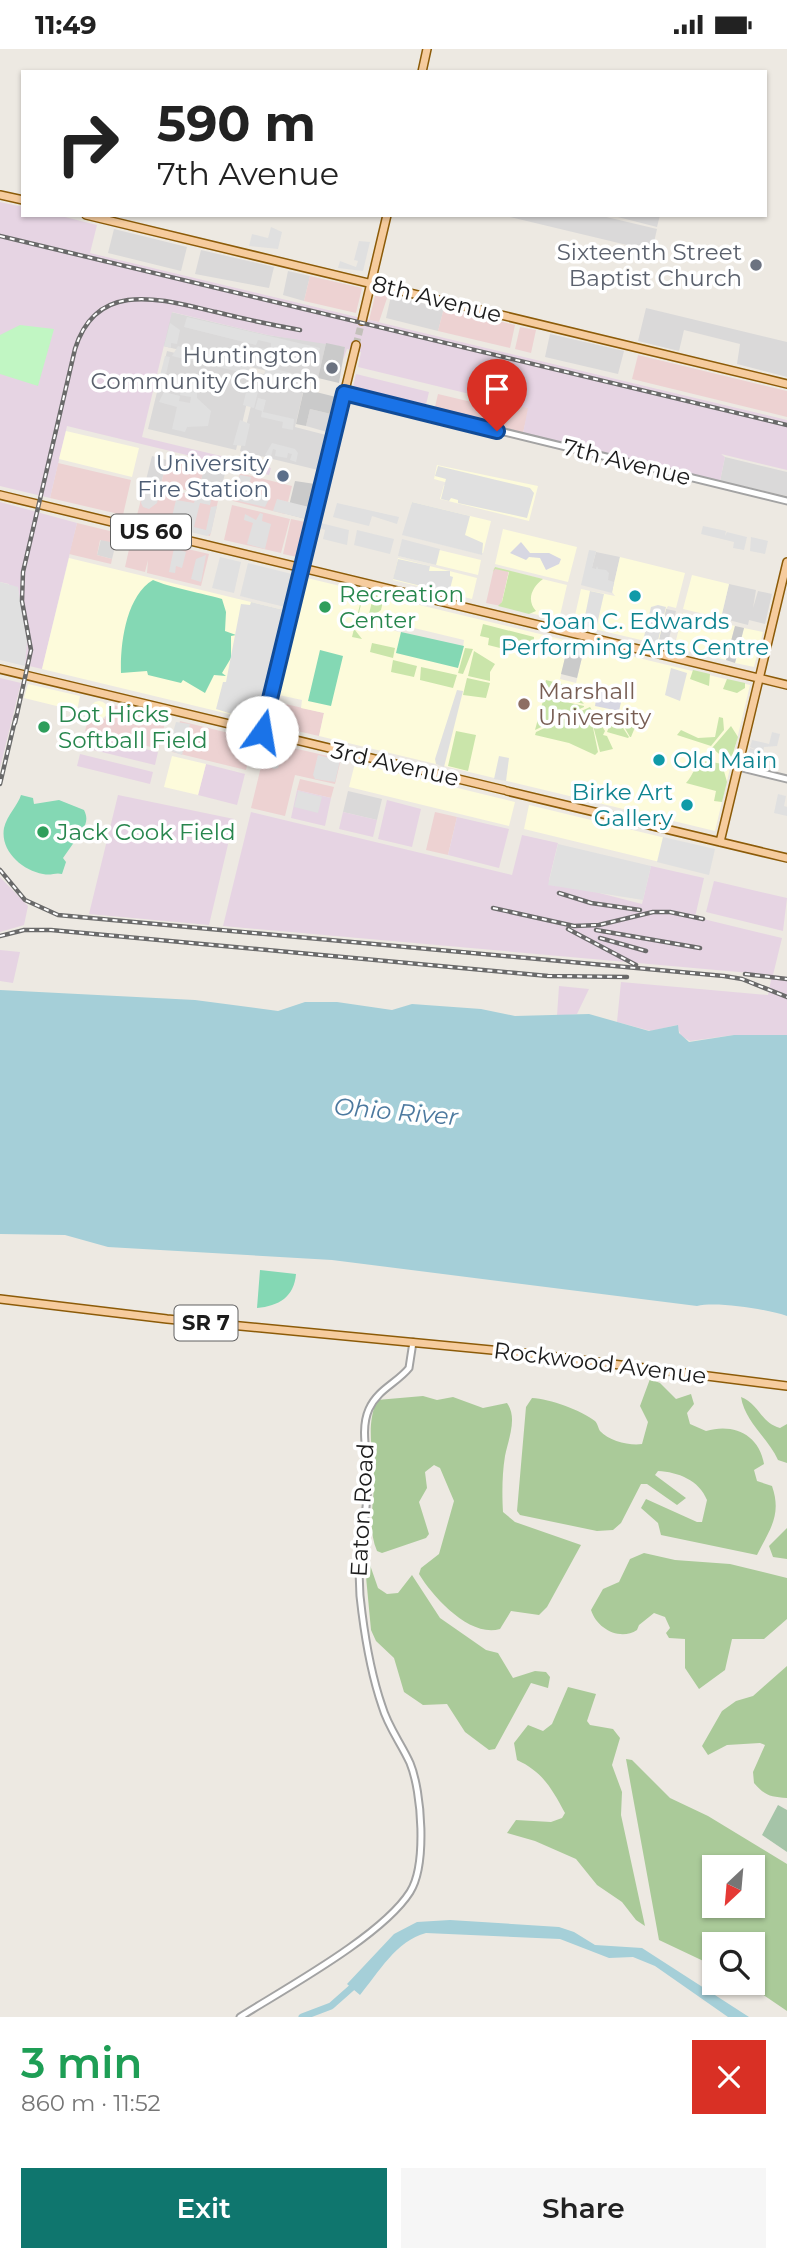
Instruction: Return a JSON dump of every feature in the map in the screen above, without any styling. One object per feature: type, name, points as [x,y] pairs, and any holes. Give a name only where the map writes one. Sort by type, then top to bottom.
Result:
[{"type":"main road","points":[[422,70],[427,49]]},
{"type":"main road","points":[[0,195],[21,200]]},
{"type":"main road","name":"8th Avenue","points":[[94,217],[787,383]]},
{"type":"main road","points":[[362,321],[387,217]]},
{"type":"main road","points":[[262,732],[356,345]]},
{"type":"main road","name":"US 60","points":[[0,495],[787,685]]},
{"type":"main road","points":[[720,842],[759,678],[784,589],[787,562]]},
{"type":"main road","name":"3rd Avenue","points":[[0,669],[787,858]]},
{"type":"main road","name":"SR 7","points":[[0,1299],[167,1319],[414,1342]]},
{"type":"main road","name":"Rockwood Avenue","points":[[414,1342],[787,1386]]},
{"type":"street","name":"7th Avenue","points":[[344,393],[787,501]]},
{"type":"street","points":[[738,767],[787,779]]},
{"type":"street","name":"Eaton Road","points":[[240,2017],[328,1961],[385,1920],[403,1901],[416,1879],[420,1826],[414,1777],[379,1696],[361,1613],[357,1563],[367,1492],[365,1426],[368,1412],[381,1391],[409,1367],[414,1342]]},
{"type":"shaded area","points":[[0,202],[21,207],[21,217],[65,217],[97,225],[90,253],[787,420],[787,470],[721,454],[725,457],[720,481],[523,433],[528,408],[358,367],[361,352],[347,349],[341,365],[345,347],[268,335],[172,312],[142,437],[271,468],[269,475],[67,426],[50,498],[0,486]]},
{"type":"shaded area","points":[[510,217],[606,217],[657,229],[652,251]]},
{"type":"shaded area","points":[[618,217],[660,217],[657,227]]},
{"type":"shaded area","points":[[271,227],[282,232],[278,249],[249,246],[252,234],[268,238]]},
{"type":"shaded area","points":[[114,229],[187,247],[181,271],[108,253]]},
{"type":"shaded area","points":[[359,241],[370,242],[363,271],[338,268],[340,261],[356,267],[358,261],[354,260]]},
{"type":"shaded area","points":[[201,250],[274,267],[269,288],[195,274]]},
{"type":"shaded area","points":[[288,271],[310,276],[304,301],[283,295]]},
{"type":"shaded area","points":[[310,276],[362,288],[356,313],[304,301]]},
{"type":"shaded area","points":[[376,292],[388,295],[379,322],[369,320]]},
{"type":"shaded area","points":[[391,296],[444,308],[438,331],[386,318]]},
{"type":"shaded area","points":[[444,308],[515,325],[510,348],[438,331]]},
{"type":"shaded area","points":[[646,308],[787,342],[787,377],[737,364],[740,344],[684,330],[679,351],[638,341]]},
{"type":"shaded area","points":[[171,312],[268,335],[326,343],[317,383],[163,346]]},
{"type":"shaded area","points":[[187,317],[320,348],[317,360],[271,348],[271,343],[258,340],[256,345],[184,327]]},
{"type":"shaded area","points":[[170,323],[180,330],[177,344],[171,343],[171,348],[164,346]]},
{"type":"shaded area","points":[[520,327],[536,330],[531,353],[515,349]]},
{"type":"shaded area","points":[[550,334],[624,351],[618,374],[545,357]]},
{"type":"shaded area","name":"Huntington Community Church","points":[[326,343],[345,347],[339,383],[318,378]]},
{"type":"shaded area","points":[[178,346],[251,364],[248,374],[172,356]]},
{"type":"shaded area","points":[[261,348],[269,356],[261,364],[253,356]]},
{"type":"shaded area","points":[[167,351],[254,372],[236,450],[148,429]]},
{"type":"shaded area","points":[[638,355],[787,391],[787,417],[632,379]]},
{"type":"shaded area","points":[[165,356],[170,357],[162,392],[156,391]]},
{"type":"shaded area","points":[[267,367],[315,379],[314,384],[291,379],[289,384],[262,378]]},
{"type":"shaded area","points":[[259,373],[305,384],[295,427],[326,435],[318,470],[240,451]]},
{"type":"shaded area","points":[[356,374],[429,392],[425,409],[352,391]]},
{"type":"shaded area","points":[[250,376],[261,379],[254,408],[243,405]]},
{"type":"shaded area","points":[[183,382],[197,382],[197,398],[211,411],[208,426],[187,427],[185,432],[172,429],[177,407],[159,402],[164,392],[180,396],[179,401],[190,403],[191,397],[180,395]]},
{"type":"shaded area","points":[[304,389],[336,397],[331,414],[310,409],[306,426],[296,424]]},
{"type":"shaded area","points":[[438,394],[505,410],[507,403],[529,408],[523,433],[434,411]]},
{"type":"shaded area","points":[[258,398],[266,400],[263,412],[294,419],[293,430],[282,428],[283,422],[261,417],[262,411],[255,409]]},
{"type":"shaded area","points":[[310,409],[331,414],[327,432],[306,426]]},
{"type":"shaded area","points":[[240,420],[250,424],[245,446],[233,445]]},
{"type":"shaded area","points":[[66,431],[139,448],[132,477],[59,459]]},
{"type":"shaded area","points":[[272,443],[295,449],[298,453],[296,462],[290,460],[292,454],[288,453],[287,458],[275,456],[276,450],[273,449],[271,456],[265,455]]},
{"type":"shaded area","points":[[152,456],[167,460],[161,484],[146,480]]},
{"type":"shaded area","points":[[725,457],[787,472],[787,496],[720,481]]},
{"type":"shaded area","points":[[167,460],[204,468],[198,493],[161,484]]},
{"type":"shaded area","points":[[58,463],[131,480],[123,515],[50,498]]},
{"type":"shaded area","points":[[437,465],[538,486],[529,521],[440,499],[444,485],[455,485],[434,479]]},
{"type":"shaded area","points":[[438,466],[530,488],[534,493],[527,518],[458,503],[458,500],[451,498],[449,501],[441,499],[446,479],[435,476]]},
{"type":"shaded area","points":[[204,468],[225,473],[219,498],[198,493]]},
{"type":"shaded area","points":[[240,473],[292,486],[285,514],[233,501]]},
{"type":"shaded area","points":[[240,475],[251,477],[248,492],[270,497],[265,507],[235,500],[242,483],[238,481]]},
{"type":"shaded area","points":[[295,481],[315,484],[306,519],[287,514]]},
{"type":"shaded area","points":[[145,484],[218,501],[210,536],[136,519]]},
{"type":"shaded area","points":[[154,487],[160,492],[157,503],[149,509],[143,507],[141,503],[144,488],[153,490]]},
{"type":"shaded area","points":[[196,496],[211,500],[210,505],[200,503],[194,527],[206,530],[211,507],[217,506],[211,533],[207,536],[187,531],[188,524],[171,521],[176,500],[194,503]]},
{"type":"shaded area","points":[[277,499],[309,507],[306,519],[273,511]]},
{"type":"shaded area","points":[[0,502],[77,523],[42,669],[0,659],[9,584],[0,582]]},
{"type":"shaded area","points":[[412,502],[491,521],[483,553],[404,534]]},
{"type":"shaded area","points":[[412,502],[470,516],[465,535],[483,543],[482,555],[402,535]]},
{"type":"shaded area","points":[[337,503],[399,517],[397,524],[372,516],[369,526],[333,517]]},
{"type":"shaded area","points":[[232,505],[290,519],[281,553],[224,540]]},
{"type":"shaded area","points":[[260,513],[263,514],[262,521],[271,524],[265,549],[247,544],[253,523],[244,520],[245,514],[256,520]]},
{"type":"shaded area","points":[[291,519],[305,522],[297,557],[283,554]]},
{"type":"shaded area","points":[[77,523],[118,533],[116,543],[100,540],[97,555],[112,559],[111,564],[69,554]]},
{"type":"shaded area","points":[[321,523],[349,530],[347,545],[323,539],[325,530],[320,528]]},
{"type":"shaded area","points":[[703,526],[726,531],[725,536],[727,532],[747,537],[744,550],[733,548],[734,542],[701,534]]},
{"type":"shaded area","points":[[503,529],[577,547],[568,582],[495,564]]},
{"type":"shaded area","points":[[357,530],[394,539],[390,554],[354,545]]},
{"type":"shaded area","points":[[132,536],[209,554],[201,586],[147,573],[148,560],[145,572],[125,567]]},
{"type":"shaded area","points":[[751,537],[768,541],[765,554],[750,551]]},
{"type":"shaded area","points":[[101,539],[116,543],[112,559],[97,555]]},
{"type":"shaded area","points":[[402,539],[440,549],[436,565],[398,556]]},
{"type":"shaded area","points":[[402,541],[481,560],[478,575],[399,556]]},
{"type":"shaded area","points":[[521,542],[530,553],[549,553],[561,559],[559,564],[546,570],[540,558],[529,557],[526,560],[510,553]]},
{"type":"shaded area","points":[[174,548],[186,552],[182,568],[176,566],[175,573],[169,572]]},
{"type":"shaded area","points":[[589,550],[596,551],[592,568],[596,569],[597,566],[598,569],[606,570],[609,573],[608,580],[614,582],[612,593],[581,585]]},
{"type":"shaded area","points":[[596,552],[620,557],[612,592],[587,586]]},
{"type":"shaded area","points":[[206,555],[201,582],[191,579],[196,559]]},
{"type":"shaded area","points":[[220,557],[241,562],[234,593],[212,588]]},
{"type":"shaded area","name":"Marshall University","points":[[620,557],[685,573],[676,608],[668,606],[666,609],[658,644],[573,624],[581,589],[615,596],[612,592]]},
{"type":"shaded area","points":[[69,558],[284,610],[258,721],[42,669]]},
{"type":"shaded area","points":[[398,558],[477,578],[472,599],[393,580]]},
{"type":"shaded area","points":[[398,559],[430,566],[429,571],[450,571],[450,576],[453,577],[449,593],[393,579]]},
{"type":"shaded area","points":[[248,563],[292,574],[285,607],[240,596]]},
{"type":"shaded area","points":[[494,568],[509,571],[501,606],[486,603]]},
{"type":"shaded area","name":"Marshall University","points":[[509,571],[567,585],[559,620],[501,606]]},
{"type":"shaded area","points":[[692,575],[729,584],[721,618],[683,609]]},
{"type":"shaded area","name":"Marshall University","points":[[307,578],[569,641],[560,679],[576,683],[585,645],[750,685],[715,831],[319,736],[324,713],[301,708],[302,700],[279,695]],"holes":[[[389,622],[464,640],[463,647],[387,629]]]},
{"type":"shaded area","points":[[0,582],[18,587],[27,641],[25,666],[0,660]]},
{"type":"shaded area","points":[[729,584],[756,590],[753,608],[758,591],[772,594],[765,624],[749,620],[748,625],[721,618]]},
{"type":"shaded area","points":[[590,591],[604,594],[596,629],[583,626]]},
{"type":"shaded area","points":[[251,602],[284,610],[258,722],[216,709],[223,682],[226,682],[241,604],[250,605]]},
{"type":"shaded area","points":[[651,607],[666,607],[657,645],[643,641]]},
{"type":"shaded area","points":[[666,609],[676,611],[667,646],[658,644]]},
{"type":"shaded area","name":"Marshall University","points":[[683,613],[735,626],[726,660],[674,648]]},
{"type":"shaded area","points":[[735,626],[744,628],[735,663],[726,660]]},
{"type":"shaded area","points":[[744,628],[763,632],[754,667],[735,663]]},
{"type":"shaded area","points":[[569,641],[585,645],[577,678],[561,674]]},
{"type":"shaded area","points":[[671,668],[687,673],[680,701],[665,695]]},
{"type":"shaded area","points":[[0,678],[21,683],[0,768]]},
{"type":"shaded area","points":[[28,684],[80,696],[77,711],[24,698]]},
{"type":"shaded area","points":[[599,687],[623,693],[619,711],[595,706],[596,700],[591,695],[598,693]]},
{"type":"shaded area","points":[[457,690],[463,691],[444,767],[436,764],[435,759]]},
{"type":"shaded area","points":[[99,701],[105,704],[108,710],[105,716],[99,719],[93,716],[90,710],[93,704]]},
{"type":"shaded area","points":[[277,702],[324,713],[319,736],[271,725]]},
{"type":"shaded area","points":[[109,704],[166,718],[159,749],[85,731],[89,716],[105,719]]},
{"type":"shaded area","points":[[180,721],[253,739],[246,770],[172,752]]},
{"type":"shaded area","points":[[176,722],[190,724],[182,755],[168,750]]},
{"type":"shaded area","points":[[772,732],[780,734],[777,746],[764,747],[763,752],[769,753],[766,765],[747,760],[750,748],[757,750],[750,747],[752,740],[769,744]]},
{"type":"shaded area","points":[[85,735],[158,752],[155,765],[81,747]]},
{"type":"shaded area","points":[[267,742],[341,759],[335,784],[295,775],[285,816],[251,808]]},
{"type":"shaded area","points":[[272,743],[283,748],[278,768],[274,769],[266,765]]},
{"type":"shaded area","points":[[80,754],[153,772],[150,784],[77,766]]},
{"type":"shaded area","points":[[318,755],[340,761],[335,782],[315,779],[313,775]]},
{"type":"shaded area","points":[[172,756],[206,764],[198,795],[164,787]]},
{"type":"shaded area","points":[[499,756],[509,758],[506,781],[494,779]]},
{"type":"shaded area","points":[[355,763],[515,802],[509,826],[349,787]]},
{"type":"shaded area","points":[[206,764],[245,774],[237,805],[198,795]]},
{"type":"shaded area","points":[[300,779],[334,787],[331,798],[297,790]]},
{"type":"shaded area","points":[[297,790],[331,798],[325,826],[291,818]]},
{"type":"shaded area","points":[[298,791],[322,797],[318,813],[294,807]]},
{"type":"shaded area","points":[[348,791],[382,799],[377,820],[343,812]]},
{"type":"shaded area","points":[[778,794],[786,796],[784,806],[787,807],[787,816],[774,813]]},
{"type":"shaded area","points":[[118,795],[234,819],[209,925],[89,914]]},
{"type":"shaded area","points":[[387,800],[421,809],[412,847],[378,839]]},
{"type":"shaded area","points":[[529,805],[711,849],[705,873],[524,829]]},
{"type":"shaded area","points":[[251,812],[512,875],[522,835],[558,843],[549,880],[642,904],[651,866],[704,878],[695,917],[782,938],[773,975],[787,977],[787,1035],[734,1035],[690,1041],[681,1036],[677,1025],[651,1031],[617,1022],[621,982],[768,995],[772,975],[223,926]]},
{"type":"shaded area","points":[[343,812],[377,820],[373,837],[339,829]]},
{"type":"shaded area","points":[[435,812],[457,817],[448,855],[426,850]]},
{"type":"shaded area","points":[[457,817],[509,829],[499,868],[448,855]]},
{"type":"shaded area","points":[[663,837],[715,849],[709,875],[657,862]]},
{"type":"shaded area","points":[[558,844],[651,866],[643,900],[548,885]]},
{"type":"shaded area","points":[[0,877],[28,906],[24,925],[0,932]]},
{"type":"shaded area","points":[[714,881],[787,898],[783,931],[706,912]]},
{"type":"shaded area","points":[[0,950],[20,952],[13,983],[0,981]]},
{"type":"shaded area","points":[[559,986],[589,989],[577,1014],[557,1016]]},
{"type":"green space","points":[[20,325],[54,329],[38,386],[0,374],[0,335]]},
{"type":"green space","points":[[495,567],[543,579],[536,586],[531,598],[536,611],[529,614],[498,606],[502,602],[509,572],[495,569],[493,572]]},
{"type":"green space","points":[[153,580],[222,599],[226,612],[225,631],[236,635],[231,636],[231,658],[222,673],[226,676],[214,675],[205,693],[183,680],[181,683],[148,675],[147,671],[121,673],[124,635],[131,609],[136,597]]},
{"type":"green space","points":[[363,592],[384,597],[381,610],[374,615],[377,618],[374,629],[366,627],[373,597],[363,596],[355,630],[362,639],[352,637]]},
{"type":"green space","points":[[483,624],[534,637],[533,656],[488,645],[489,638],[480,636]]},
{"type":"green space","points":[[401,632],[464,646],[458,668],[396,653]]},
{"type":"green space","points":[[372,643],[395,648],[393,658],[370,652]]},
{"type":"green space","points":[[465,648],[473,649],[463,674],[458,673]]},
{"type":"green space","points":[[320,650],[343,656],[331,706],[308,701]]},
{"type":"green space","points":[[474,651],[495,664],[490,672],[490,681],[468,676]]},
{"type":"green space","points":[[393,660],[417,666],[414,677],[391,672]]},
{"type":"green space","points":[[421,667],[457,675],[453,688],[420,680]]},
{"type":"green space","points":[[693,670],[710,674],[709,686],[690,679]]},
{"type":"green space","points":[[467,678],[490,683],[486,698],[463,695]]},
{"type":"green space","points":[[727,679],[745,683],[745,688],[737,693],[723,689]]},
{"type":"green space","points":[[546,680],[566,685],[584,704],[547,695],[543,692]]},
{"type":"green space","points":[[544,697],[584,706],[584,707],[535,730]]},
{"type":"green space","points":[[590,707],[613,749],[600,752],[591,718],[598,752],[595,755],[569,743],[535,735],[536,732]]},
{"type":"green space","points":[[614,714],[629,737],[628,738],[607,732]]},
{"type":"green space","points":[[618,716],[638,720],[631,737],[630,737]]},
{"type":"green space","points":[[719,717],[723,718],[724,730],[711,746],[677,735],[681,730],[698,738],[715,737]]},
{"type":"green space","points":[[731,726],[738,737],[730,763],[712,748]]},
{"type":"green space","points":[[456,731],[476,735],[468,771],[448,766]]},
{"type":"green space","points":[[707,761],[722,764],[727,782],[722,802],[714,801],[716,791],[686,783],[697,766]]},
{"type":"green space","name":"Jack Cook Field","points":[[21,795],[33,798],[34,804],[59,800],[84,810],[86,822],[81,839],[77,838],[63,858],[66,862],[62,874],[35,872],[20,864],[9,852],[5,844],[4,828]]},
{"type":"green space","points":[[260,1270],[296,1274],[292,1289],[284,1299],[257,1308]]},
{"type":"green space","points":[[650,1379],[660,1383],[676,1399],[691,1394],[694,1404],[687,1413],[690,1424],[706,1431],[735,1430],[751,1438],[757,1445],[764,1464],[754,1470],[757,1481],[772,1486],[776,1505],[773,1522],[757,1555],[661,1535],[658,1523],[641,1508],[646,1499],[697,1522],[702,1522],[707,1500],[693,1482],[666,1472],[658,1471],[655,1475],[686,1498],[677,1505],[647,1484],[641,1484],[621,1523],[613,1530],[597,1531],[520,1515],[517,1511],[526,1407],[532,1398],[556,1403],[582,1413],[595,1421],[604,1435],[614,1440],[642,1444],[648,1422],[640,1406]]},
{"type":"green space","points":[[423,1396],[437,1400],[453,1397],[483,1408],[507,1403],[512,1422],[503,1470],[503,1512],[515,1522],[581,1545],[547,1607],[539,1615],[511,1611],[500,1629],[477,1627],[453,1614],[425,1583],[419,1574],[421,1568],[439,1554],[454,1501],[440,1468],[434,1465],[425,1472],[427,1488],[419,1502],[429,1534],[426,1538],[382,1553],[377,1551],[372,1525],[373,1410],[377,1400]]},
{"type":"green space","points":[[741,1397],[774,1426],[780,1428],[787,1424],[787,1463],[778,1460],[747,1414]]},
{"type":"green space","points":[[787,1528],[787,1559],[773,1557],[769,1546]]},
{"type":"green space","points":[[644,1553],[675,1560],[730,1564],[787,1578],[787,1619],[764,1639],[732,1639],[725,1670],[699,1689],[685,1668],[685,1639],[669,1638],[666,1633],[670,1628],[665,1617],[654,1613],[639,1625],[637,1630],[617,1634],[598,1623],[591,1610],[603,1589],[619,1582],[630,1559]]},
{"type":"green space","points":[[369,1562],[378,1588],[387,1594],[398,1593],[412,1575],[440,1618],[486,1650],[498,1653],[513,1678],[535,1671],[546,1672],[550,1677],[548,1688],[531,1683],[495,1749],[489,1750],[465,1732],[447,1704],[423,1705],[404,1692],[394,1658],[376,1641],[371,1630],[365,1566]]},
{"type":"green space","points":[[787,1666],[787,1798],[769,1795],[754,1783],[753,1772],[765,1745],[727,1745],[708,1755],[702,1746],[722,1711],[736,1701],[753,1696]]},
{"type":"green space","points":[[568,1687],[596,1694],[587,1721],[590,1725],[613,1729],[620,1738],[612,1765],[622,1792],[621,1815],[645,1926],[636,1920],[622,1902],[597,1885],[576,1859],[535,1841],[507,1833],[516,1820],[551,1822],[562,1818],[565,1813],[540,1776],[517,1760],[514,1743],[528,1725],[543,1731],[552,1724]]},
{"type":"green space","points":[[626,1759],[632,1760],[670,1798],[708,1816],[787,1864],[787,2011],[764,1995],[765,1932],[702,1932],[702,1960],[659,1940]]},
{"type":"green space","points":[[778,1805],[787,1810],[787,1852],[762,1835]]},
{"type":"water","name":"Ohio River","points":[[0,990],[195,1000],[278,1011],[305,1002],[337,1002],[392,1010],[412,1004],[481,1009],[515,1016],[589,1014],[649,1031],[678,1025],[679,1033],[689,1042],[734,1035],[787,1035],[787,1316],[741,1307],[716,1304],[697,1306],[332,1260],[108,1247],[65,1235],[0,1234]]},
{"type":"water","points":[[450,1920],[559,1927],[574,1932],[595,1945],[642,1948],[702,1987],[702,1995],[715,1995],[749,2017],[728,2017],[655,1966],[633,1957],[609,1958],[560,1939],[426,1933],[415,1937],[397,1950],[360,1995],[347,1984],[394,1934],[417,1922]]},
{"type":"waterway","points":[[302,2017],[331,2006],[357,1983]]},
{"type":"tunnel","points":[[356,345],[362,321]]},
{"type":"railway","points":[[0,236],[787,425]]},
{"type":"railway","points":[[15,723],[31,650],[22,601],[23,572],[75,349],[85,327],[99,312],[115,303],[134,299],[175,303],[300,330]]},
{"type":"railway","points":[[0,784],[16,716]]},
{"type":"railway","points":[[0,870],[25,900],[58,915],[724,976],[742,979],[787,997]]},
{"type":"railway","points":[[559,893],[591,903],[640,910]]},
{"type":"railway","points":[[493,908],[574,926],[599,925],[653,912],[670,912],[703,919]]},
{"type":"railway","points":[[568,929],[636,965]]},
{"type":"railway","points":[[0,936],[24,930],[51,930],[548,976],[627,977]]},
{"type":"railway","points":[[596,930],[700,948]]},
{"type":"railway","points":[[600,938],[646,951]]},
{"type":"railway","points":[[745,974],[787,979]]},
{"type":"place","name":"Sixteenth Street Baptist Church","points":[[756,265]]},
{"type":"place","name":"Huntington Community Church","points":[[332,368]]},
{"type":"place","name":"University Fire Station","points":[[283,476]]},
{"type":"place","name":"Joan C. Edwards Performing Arts Centre","points":[[635,596]]},
{"type":"place","name":"Recreation Center","points":[[325,607]]},
{"type":"place","name":"Marshall University","points":[[524,704]]},
{"type":"place","name":"Dot Hicks Softball Field","points":[[44,727]]},
{"type":"place","name":"Old Main","points":[[659,760]]},
{"type":"place","name":"Birke Art Gallery","points":[[687,805]]},
{"type":"place","name":"Jack Cook Field","points":[[43,832]]},
{"type":"route","points":[[262,732],[344,393],[497,431]]}]
